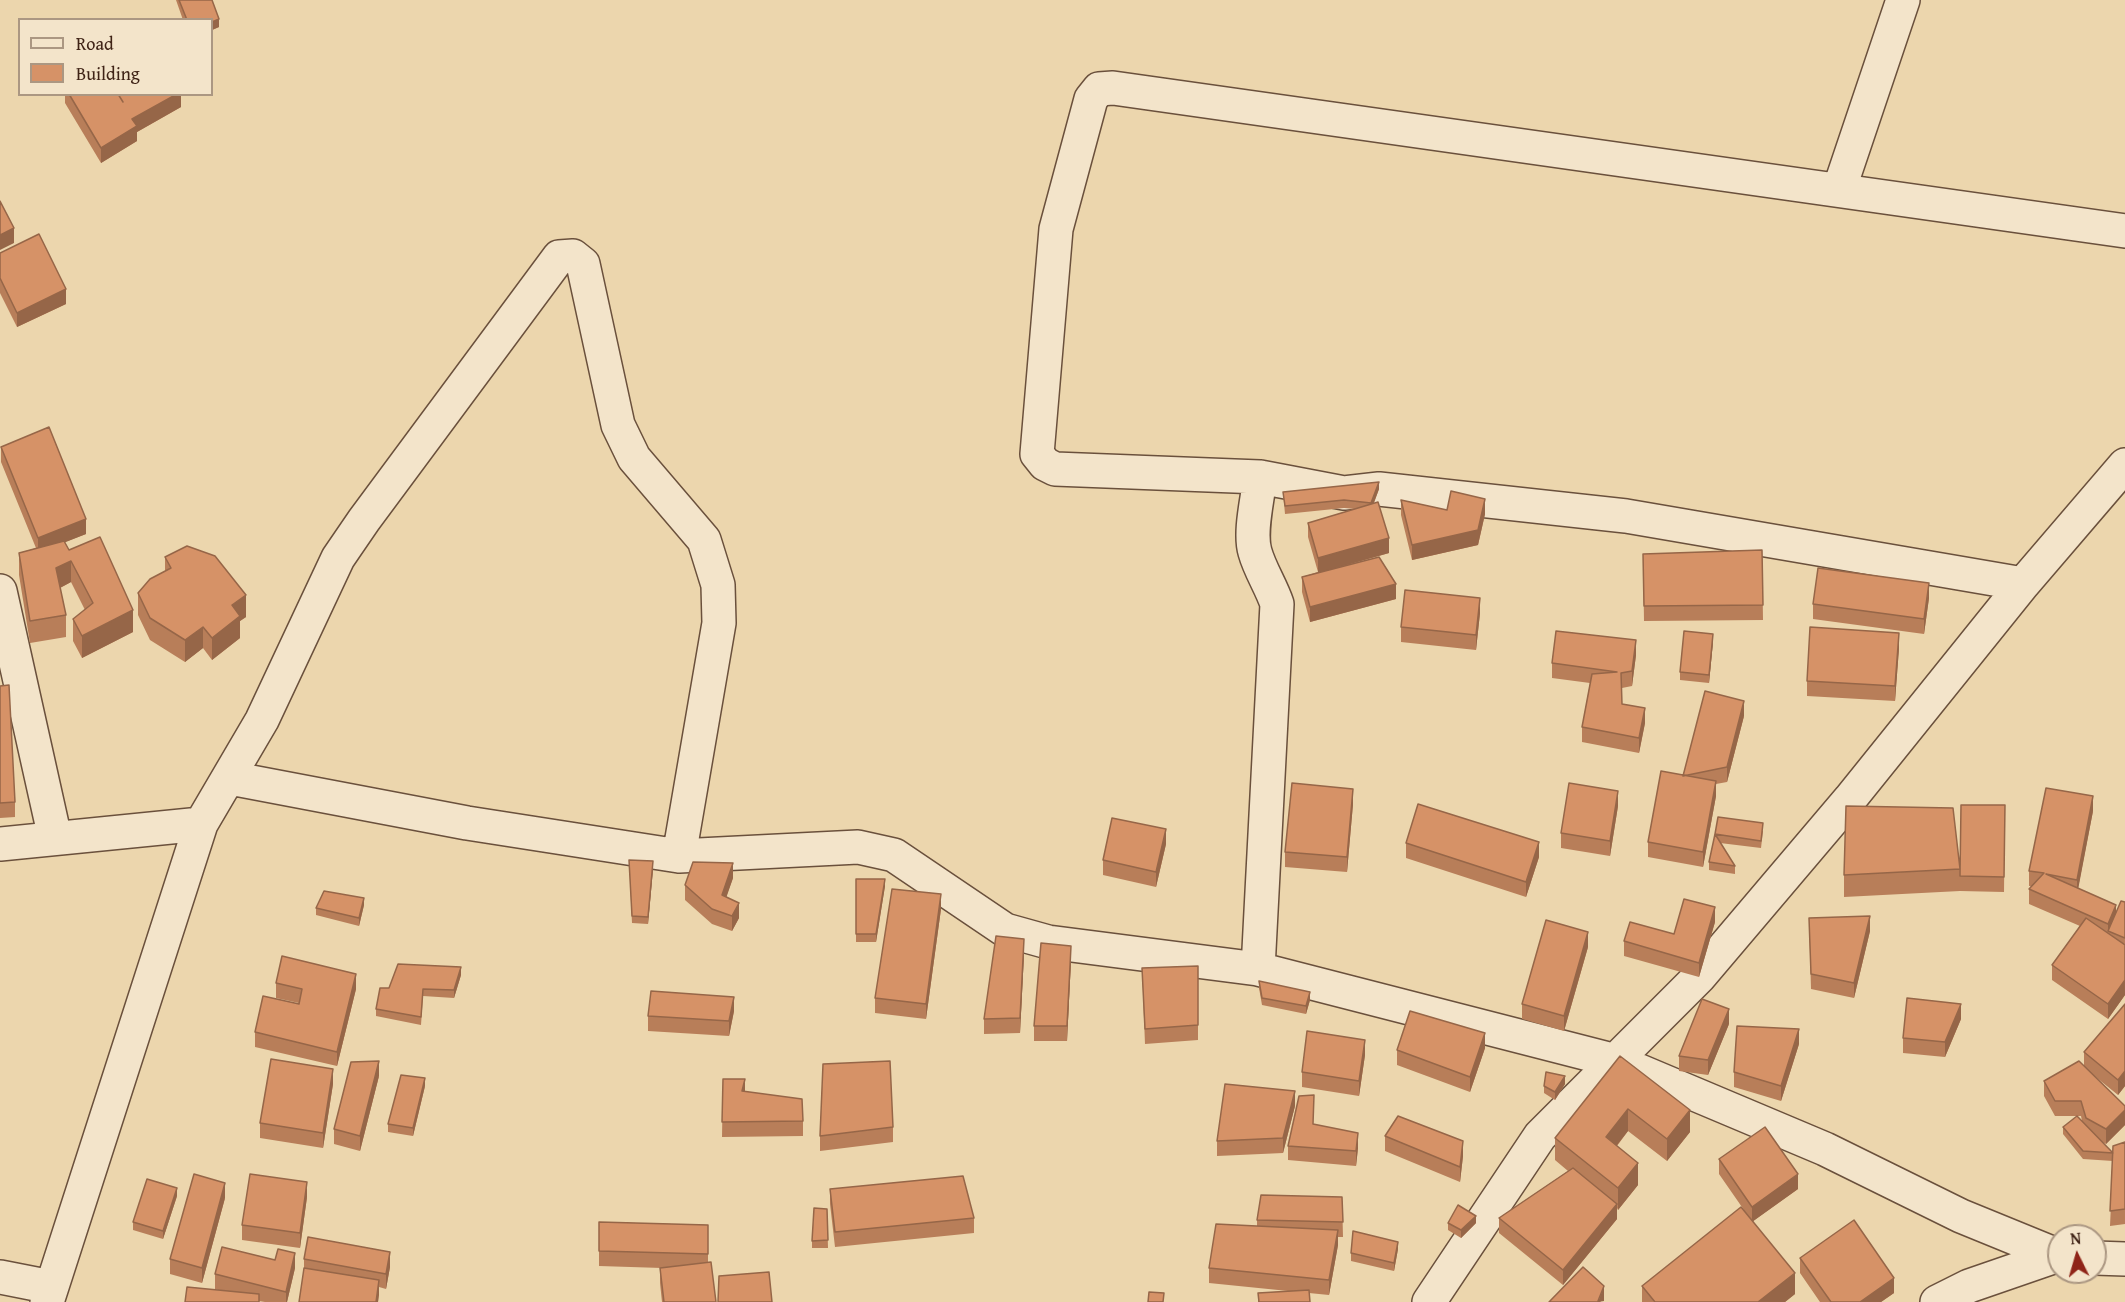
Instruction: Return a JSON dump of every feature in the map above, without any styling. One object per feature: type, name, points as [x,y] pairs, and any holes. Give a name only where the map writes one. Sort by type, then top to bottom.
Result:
[{"type":"street","points":[[1839,190],[1903,0]]},
{"type":"street","points":[[2023,584],[1626,516],[1379,489],[1344,493],[1260,477],[1055,469],[1045,464],[1037,454],[1056,229],[1091,99],[1099,89],[1113,88],[2125,231]]},
{"type":"street","points":[[0,1277],[49,1294],[201,824],[262,720],[338,558],[559,257],[573,255],[583,264],[618,425],[634,458],[704,540],[718,585],[719,623],[680,856]]},
{"type":"street","points":[[1429,1302],[1540,1136],[1699,978],[1850,799],[2023,584],[2125,465]]},
{"type":"street","points":[[1258,969],[1276,604],[1255,552],[1253,536],[1260,477]]},
{"type":"street","points":[[0,591],[55,838]]},
{"type":"street","points":[[230,778],[467,823],[680,856],[858,848],[894,855],[1005,930],[1048,942],[1258,969],[1616,1061],[1825,1149],[1961,1216],[2047,1251]]},
{"type":"street","points":[[0,844],[201,824]]},
{"type":"street","points":[[2107,1259],[2125,1260]]},
{"type":"street","points":[[1937,1302],[1969,1286],[2047,1260]]},
{"type":"building","points":[[179,0],[212,0],[219,19],[213,22],[213,18],[186,18]]},
{"type":"building","points":[[70,96],[173,96],[132,119],[137,126],[101,148]]},
{"type":"building","points":[[0,201],[14,228],[0,235]]},
{"type":"building","points":[[39,234],[66,289],[17,313],[0,278],[0,253]]},
{"type":"building","points":[[49,427],[86,519],[38,538],[1,447]]},
{"type":"building","points":[[1379,482],[1371,503],[1344,500],[1285,506],[1283,492]]},
{"type":"building","points":[[1451,491],[1485,499],[1478,530],[1412,545],[1401,500],[1447,510]]},
{"type":"building","points":[[1378,502],[1389,538],[1318,558],[1308,523]]},
{"type":"building","points":[[100,537],[133,610],[82,636],[73,619],[93,603],[71,561],[56,568],[66,615],[30,621],[19,553],[64,541],[69,550]]},
{"type":"building","points":[[187,546],[215,556],[246,595],[232,605],[240,616],[212,638],[203,627],[185,640],[150,618],[138,593],[150,579],[171,568],[165,557]]},
{"type":"building","points":[[1762,550],[1763,605],[1644,606],[1643,554]]},
{"type":"building","points":[[1379,557],[1396,584],[1310,607],[1302,577]]},
{"type":"building","points":[[1818,568],[1929,583],[1924,619],[1813,604]]},
{"type":"building","points":[[1405,590],[1480,598],[1476,635],[1401,627]]},
{"type":"building","points":[[1810,627],[1899,633],[1895,686],[1807,681]]},
{"type":"building","points":[[1556,631],[1636,640],[1632,671],[1621,673],[1622,704],[1645,708],[1639,738],[1582,727],[1592,674],[1617,672],[1552,663]]},
{"type":"building","points":[[1684,631],[1713,634],[1709,675],[1680,672]]},
{"type":"building","points":[[9,685],[15,802],[0,803],[0,686]]},
{"type":"building","points":[[1705,691],[1744,701],[1727,767],[1683,776]]},
{"type":"building","points":[[1661,771],[1716,781],[1703,852],[1648,842]]},
{"type":"building","points":[[1292,783],[1353,789],[1347,857],[1285,852]]},
{"type":"building","points":[[1569,783],[1618,791],[1610,841],[1561,833]]},
{"type":"building","points":[[2046,788],[2093,796],[2077,880],[2046,874],[2116,905],[2108,924],[2029,889],[2044,873],[2029,871]]},
{"type":"building","points":[[1418,804],[1539,842],[1526,882],[1406,843]]},
{"type":"building","points":[[1961,805],[2005,805],[2004,877],[1960,876]]},
{"type":"building","points":[[1846,806],[1953,808],[1960,869],[1844,875]]},
{"type":"building","points":[[1718,817],[1763,823],[1761,841],[1715,834]]},
{"type":"building","points":[[1112,818],[1166,829],[1156,872],[1103,860]]},
{"type":"building","points":[[1715,834],[1735,866],[1709,862]]},
{"type":"building","points":[[629,860],[653,861],[648,917],[632,916]]},
{"type":"building","points":[[693,862],[733,863],[722,895],[739,903],[732,916],[712,909],[685,885]]},
{"type":"building","points":[[856,879],[885,879],[876,934],[856,934]]},
{"type":"building","points":[[892,889],[941,894],[926,1004],[875,998]]},
{"type":"building","points":[[324,891],[364,898],[359,918],[316,908]]},
{"type":"building","points":[[1684,899],[1715,907],[1699,963],[1624,941],[1630,922],[1674,934]]},
{"type":"building","points":[[2121,901],[2125,902],[2125,938],[2108,931]]},
{"type":"building","points":[[1870,916],[1854,983],[1811,974],[1809,918]]},
{"type":"building","points":[[2086,918],[2125,945],[2125,980],[2108,1004],[2052,965]]},
{"type":"building","points":[[1546,920],[1588,932],[1564,1016],[1522,1004]]},
{"type":"building","points":[[996,936],[1024,939],[1020,1018],[984,1019]]},
{"type":"building","points":[[1041,943],[1071,946],[1067,1026],[1034,1026]]},
{"type":"building","points":[[282,956],[356,974],[337,1052],[255,1032],[263,996],[299,1004],[302,989],[276,983]]},
{"type":"building","points":[[398,964],[461,967],[454,990],[423,989],[421,1017],[376,1009],[380,988],[389,988]]},
{"type":"building","points":[[1198,966],[1198,1025],[1145,1029],[1142,968]]},
{"type":"building","points":[[1259,981],[1310,992],[1306,1006],[1262,998]]},
{"type":"building","points":[[651,991],[734,997],[729,1021],[648,1016]]},
{"type":"building","points":[[1907,998],[1961,1004],[1945,1042],[1903,1038]]},
{"type":"building","points":[[1702,999],[1729,1009],[1708,1060],[1679,1056]]},
{"type":"building","points":[[2125,1004],[2125,1071],[2118,1080],[2084,1052]]},
{"type":"building","points":[[1410,1011],[1485,1033],[1470,1077],[1397,1050]]},
{"type":"building","points":[[1737,1026],[1799,1029],[1781,1086],[1734,1072]]},
{"type":"building","points":[[1307,1031],[1365,1040],[1359,1081],[1302,1072]]},
{"type":"building","points":[[1620,1056],[1690,1110],[1667,1139],[1628,1109],[1606,1137],[1638,1163],[1618,1188],[1555,1138]]},
{"type":"building","points":[[271,1059],[333,1069],[323,1133],[260,1123]]},
{"type":"building","points":[[379,1061],[360,1136],[334,1129],[351,1062]]},
{"type":"building","points":[[890,1061],[893,1127],[820,1136],[823,1064]]},
{"type":"building","points":[[2079,1061],[2125,1106],[2125,1110],[2106,1129],[2086,1118],[2081,1101],[2055,1101],[2044,1081]]},
{"type":"building","points":[[1546,1072],[1565,1076],[1555,1092],[1544,1086]]},
{"type":"building","points":[[401,1075],[425,1078],[413,1128],[388,1124]]},
{"type":"building","points":[[723,1079],[745,1079],[742,1091],[802,1099],[803,1121],[722,1122]]},
{"type":"building","points":[[1225,1084],[1295,1091],[1283,1138],[1217,1141]]},
{"type":"building","points":[[1314,1095],[1313,1124],[1358,1133],[1356,1151],[1288,1146],[1299,1096]]},
{"type":"building","points":[[1398,1116],[1463,1141],[1460,1167],[1385,1136]]},
{"type":"building","points":[[2077,1116],[2113,1153],[2083,1151],[2063,1127]]},
{"type":"building","points":[[1765,1127],[1798,1174],[1752,1207],[1719,1159]]},
{"type":"building","points":[[2125,1142],[2125,1209],[2110,1211],[2113,1146]]},
{"type":"building","points":[[1573,1168],[1617,1204],[1563,1270],[1499,1218]]},
{"type":"building","points":[[194,1174],[225,1183],[202,1268],[170,1259]]},
{"type":"building","points":[[250,1174],[307,1182],[300,1233],[242,1225]]},
{"type":"building","points":[[963,1176],[974,1218],[835,1232],[830,1189]]},
{"type":"building","points":[[147,1179],[177,1188],[163,1231],[133,1222]]},
{"type":"building","points":[[1261,1195],[1342,1197],[1343,1222],[1257,1220]]},
{"type":"building","points":[[1458,1205],[1476,1216],[1461,1230],[1448,1223]]},
{"type":"building","points":[[1741,1207],[1795,1273],[1758,1302],[1655,1302],[1642,1286]]},
{"type":"building","points":[[814,1208],[827,1209],[828,1240],[812,1241]]},
{"type":"building","points":[[1854,1220],[1894,1278],[1860,1302],[1831,1302],[1800,1258]]},
{"type":"building","points":[[599,1222],[708,1225],[708,1254],[599,1251]]},
{"type":"building","points":[[1216,1224],[1338,1230],[1329,1280],[1209,1268]]},
{"type":"building","points":[[1353,1231],[1398,1242],[1394,1263],[1351,1253]]},
{"type":"building","points":[[308,1237],[390,1252],[386,1274],[304,1259]]},
{"type":"building","points":[[222,1247],[275,1260],[278,1249],[295,1253],[286,1292],[215,1274]]},
{"type":"building","points":[[711,1262],[716,1302],[664,1302],[660,1268]]},
{"type":"building","points":[[1583,1267],[1604,1286],[1598,1301],[1600,1302],[1549,1302]]},
{"type":"building","points":[[304,1268],[379,1280],[376,1302],[299,1302]]},
{"type":"building","points":[[769,1272],[772,1302],[718,1302],[719,1276]]},
{"type":"building","points":[[187,1287],[259,1294],[259,1302],[185,1302]]},
{"type":"building","points":[[1309,1290],[1310,1302],[1259,1302],[1258,1293]]},
{"type":"building","points":[[1149,1292],[1164,1293],[1163,1302],[1148,1302]]}]
